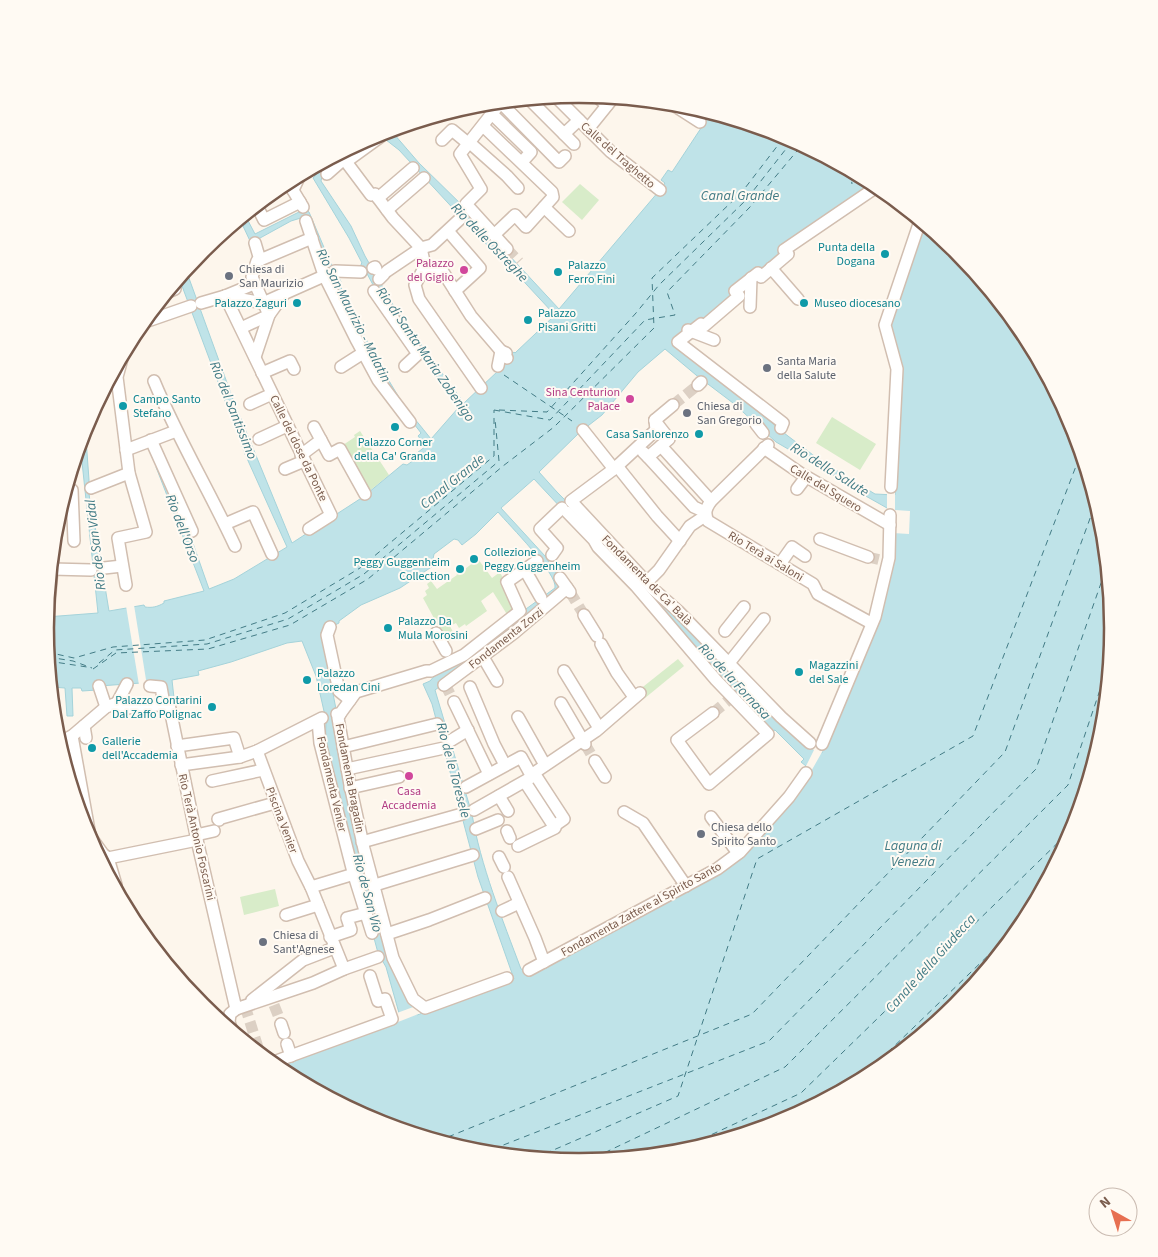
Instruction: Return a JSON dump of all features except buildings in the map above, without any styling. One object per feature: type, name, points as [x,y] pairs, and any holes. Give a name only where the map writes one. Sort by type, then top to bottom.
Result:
[{"type":"street","name":"Calle del Traghetto","points":[[562,103],[611,152],[660,190]]},
{"type":"street","points":[[588,129],[608,104]]},
{"type":"street","points":[[535,105],[574,144]]},
{"type":"street","points":[[507,108],[559,162],[566,156]]},
{"type":"street","points":[[495,110],[460,154],[481,189],[466,204],[507,249]]},
{"type":"street","points":[[492,114],[531,152],[522,162]]},
{"type":"street","points":[[689,115],[700,122]]},
{"type":"street","points":[[564,134],[579,120]]},
{"type":"street","points":[[483,126],[552,192],[553,197],[526,226],[515,215],[494,235]]},
{"type":"street","points":[[442,140],[452,130],[507,176],[518,188]]},
{"type":"street","points":[[345,158],[351,158],[361,151]]},
{"type":"street","points":[[344,158],[371,195],[375,194],[390,214],[427,246]]},
{"type":"street","points":[[327,174],[342,160]]},
{"type":"street","points":[[378,198],[413,168]]},
{"type":"street","points":[[390,214],[424,178]]},
{"type":"street","points":[[263,220],[302,205],[292,189]]},
{"type":"street","points":[[781,428],[783,423],[735,388],[678,342],[690,330],[701,324],[704,326],[724,316],[738,296],[735,291],[758,272],[761,277],[788,254],[784,250],[797,240],[870,191]]},
{"type":"street","points":[[544,207],[570,231]]},
{"type":"street","points":[[405,366],[418,354],[378,277],[427,246],[448,231],[460,219]]},
{"type":"street","points":[[306,221],[364,353],[378,380],[410,422]]},
{"type":"street","points":[[891,487],[897,369],[885,325],[918,228]]},
{"type":"street","points":[[448,231],[480,268],[455,292]]},
{"type":"street","points":[[269,315],[252,277],[257,261],[312,238]]},
{"type":"street","points":[[255,243],[260,260]]},
{"type":"street","points":[[427,246],[426,266],[415,285],[419,299],[480,388]]},
{"type":"street","points":[[426,266],[443,272],[471,316],[504,357]]},
{"type":"street","points":[[771,268],[798,298]]},
{"type":"street","points":[[224,296],[263,303],[328,274],[361,272]]},
{"type":"street","points":[[750,307],[751,278]]},
{"type":"street","points":[[154,320],[254,284]]},
{"type":"street","points":[[255,357],[269,315],[285,292]]},
{"type":"street","name":"Calle del dose da Ponte","points":[[224,296],[331,515],[308,529]]},
{"type":"street","points":[[241,328],[269,315]]},
{"type":"street","points":[[690,330],[714,340]]},
{"type":"street","points":[[341,367],[364,353]]},
{"type":"street","points":[[262,373],[290,361],[294,369]]},
{"type":"street","points":[[117,379],[129,473],[146,532],[118,538],[126,585]]},
{"type":"street","points":[[154,381],[175,427],[227,523],[234,546]]},
{"type":"street","points":[[250,404],[272,394]]},
{"type":"street","points":[[655,420],[673,406]]},
{"type":"street","points":[[638,447],[648,457],[669,439],[655,420]]},
{"type":"street","points":[[552,555],[557,548],[540,529],[615,467],[656,430],[655,420]]},
{"type":"street","points":[[263,441],[287,426]]},
{"type":"street","points":[[126,450],[165,435],[175,427]]},
{"type":"street","points":[[314,427],[329,455],[340,449],[365,494]]},
{"type":"street","points":[[582,430],[680,540]]},
{"type":"street","name":"Calle del Squero","points":[[712,501],[765,438],[806,477],[890,520],[886,562],[875,616],[871,623]]},
{"type":"street","points":[[152,440],[192,531]]},
{"type":"street","points":[[285,469],[303,458],[321,440]]},
{"type":"street","points":[[647,582],[659,570],[690,526],[706,517],[712,501],[661,446]]},
{"type":"street","name":"Rio Terà ai Saloni","points":[[648,457],[694,507],[706,517],[813,584],[818,594],[871,623]]},
{"type":"street","points":[[74,541],[74,488],[129,473]]},
{"type":"street","points":[[797,488],[806,477]]},
{"type":"street","points":[[567,507],[598,547],[636,586],[716,680],[768,734],[709,784],[677,740],[713,713]]},
{"type":"street","name":"Fondamenta de Ca' Balà","points":[[567,507],[816,744],[871,623]]},
{"type":"street","points":[[227,523],[253,512],[272,554]]},
{"type":"street","points":[[820,539],[868,557]]},
{"type":"street","points":[[780,564],[792,547],[805,556]]},
{"type":"street","points":[[330,627],[327,635],[330,662],[339,691],[358,691],[426,671],[432,673],[450,658],[464,655],[520,611],[507,582],[537,561]]},
{"type":"street","points":[[104,568],[122,566]]},
{"type":"street","points":[[57,569],[91,570]]},
{"type":"street","points":[[525,570],[541,598]]},
{"type":"street","name":"Fondamenta Zorzi","points":[[444,685],[569,590],[560,578]]},
{"type":"street","points":[[725,631],[744,607]]},
{"type":"street","points":[[474,810],[500,796],[545,765],[584,742],[637,695],[617,673],[584,615]]},
{"type":"street","points":[[729,663],[764,619]]},
{"type":"street","points":[[436,633],[450,658]]},
{"type":"street","points":[[483,657],[497,681]]},
{"type":"street","points":[[564,671],[599,728]]},
{"type":"street","points":[[73,767],[66,739],[117,703],[127,684]]},
{"type":"street","points":[[99,686],[117,703],[127,708],[164,704],[161,687],[150,686]]},
{"type":"street","points":[[470,688],[505,765]]},
{"type":"street","name":"Fondamenta Bragadin","points":[[358,691],[338,714],[350,788],[362,842],[394,958],[413,999],[425,1008],[507,978]]},
{"type":"street","points":[[454,702],[489,774]]},
{"type":"street","points":[[561,703],[584,742]]},
{"type":"street","name":"Rio Terà Antonio Foscarini","points":[[164,704],[169,704],[197,837],[200,872],[237,1009]]},
{"type":"street","points":[[518,717],[545,765]]},
{"type":"street","name":"Fondamenta Venier","points":[[257,751],[320,719],[320,743],[354,874],[372,933]]},
{"type":"street","points":[[343,747],[437,724]]},
{"type":"street","points":[[84,726],[86,738]]},
{"type":"street","points":[[347,769],[447,744],[468,730]]},
{"type":"street","points":[[177,746],[234,738],[240,757]]},
{"type":"street","points":[[181,765],[240,757],[257,751]]},
{"type":"street","name":"Piscina Venier","points":[[257,751],[298,861],[311,887],[344,969]]},
{"type":"street","points":[[466,787],[521,757],[555,828],[512,839]]},
{"type":"street","points":[[595,761],[605,777]]},
{"type":"street","points":[[212,781],[263,770]]},
{"type":"street","name":"Fondamenta Zattere al Spirito Santo","points":[[529,970],[717,869],[738,853],[789,797],[806,773]]},
{"type":"street","points":[[350,788],[399,777]]},
{"type":"street","points":[[500,796],[508,812]]},
{"type":"street","points":[[106,856],[197,837],[216,826],[218,819],[275,803]]},
{"type":"street","points":[[624,812],[643,823],[686,886]]},
{"type":"street","points":[[362,842],[462,814]]},
{"type":"street","points":[[711,817],[738,853]]},
{"type":"street","points":[[476,829],[498,820]]},
{"type":"street","points":[[375,885],[473,855]]},
{"type":"street","points":[[504,867],[544,962]]},
{"type":"street","points":[[311,887],[354,874]]},
{"type":"street","points":[[387,934],[485,898]]},
{"type":"street","points":[[502,911],[519,903]]},
{"type":"street","points":[[286,915],[318,905]]},
{"type":"street","points":[[230,1020],[237,1009],[303,960],[350,930],[343,920],[366,913]]},
{"type":"street","points":[[279,1020],[313,983],[378,957]]},
{"type":"street","points":[[280,1060],[392,1020],[385,999],[378,1001],[370,976]]},
{"type":"street","points":[[237,1009],[279,1020]]},
{"type":"street","points":[[279,1020],[292,1056]]},
{"type":"green space","points":[[580,184],[599,200],[582,220],[562,202]]},
{"type":"green space","points":[[832,417],[876,444],[860,470],[816,443]]},
{"type":"green space","points":[[360,431],[389,475],[367,493],[340,447],[355,437],[354,435]]},
{"type":"green space","points":[[478,559],[492,578],[500,572],[517,609],[508,616],[493,592],[481,601],[487,611],[466,626],[465,624],[459,628],[456,623],[450,626],[453,632],[460,638],[457,640],[455,637],[446,643],[423,598],[427,595],[425,591],[429,588],[427,584],[431,581],[437,589],[457,575],[456,573]]},
{"type":"green space","points":[[678,659],[684,666],[645,698],[639,690]]},
{"type":"green space","points":[[275,889],[279,906],[244,915],[240,897]]},
{"type":"water","name":"Laguna di Venezia","points":[[707,119],[780,143],[811,157],[869,191],[784,254],[675,342],[784,433],[821,461],[875,494],[895,495],[899,369],[889,325],[920,229],[950,257],[996,309],[1034,366],[1064,427],[1086,493],[1094,526],[1100,560],[1104,628],[1100,697],[1094,731],[1076,797],[1064,830],[1034,891],[1016,920],[974,975],[950,1000],[899,1045],[871,1065],[811,1100],[780,1114],[715,1136],[681,1144],[613,1153],[579,1154],[545,1153],[477,1144],[410,1126],[378,1114],[347,1100],[285,1064],[401,1020],[386,967],[378,953],[325,754],[326,720],[316,676],[302,641],[287,643],[198,671],[199,675],[172,680],[174,698],[167,699],[141,683],[99,686],[97,690],[82,691],[81,688],[72,688],[73,716],[67,716],[65,688],[57,687],[54,616],[98,613],[82,460],[87,447],[90,502],[98,518],[94,520],[109,611],[144,605],[145,607],[154,607],[164,603],[164,601],[204,591],[156,467],[161,464],[190,535],[209,589],[234,579],[287,547],[245,454],[182,285],[189,277],[234,402],[292,543],[363,497],[403,464],[407,465],[414,460],[413,456],[426,446],[418,436],[421,433],[382,382],[357,335],[304,217],[291,221],[251,243],[243,226],[246,223],[248,221],[255,234],[305,209],[309,212],[337,278],[341,282],[339,283],[375,357],[404,404],[431,439],[459,407],[408,340],[385,305],[364,268],[362,268],[362,263],[349,238],[313,178],[318,173],[356,153],[322,176],[321,181],[351,226],[365,256],[396,310],[464,403],[498,371],[496,367],[515,353],[554,316],[399,150],[386,140],[396,136],[419,163],[468,211],[559,309],[659,191],[665,183],[661,180],[668,170],[672,172]],"holes":[[[665,349],[733,403],[776,442],[845,482],[844,484],[894,510],[877,619],[822,753],[808,745],[539,472],[580,432],[602,415],[638,372]],[[534,479],[771,732],[775,730],[804,759],[801,762],[806,766],[792,799],[720,872],[573,953],[530,973],[521,969],[493,892],[480,853],[472,814],[435,690],[482,656],[564,585],[545,556],[501,508]],[[498,512],[541,561],[554,581],[555,588],[436,674],[430,681],[423,684],[432,704],[478,877],[514,979],[417,1015],[397,968],[335,712],[336,709],[321,632],[339,623],[339,621],[361,605],[400,588],[436,564],[433,559],[434,554],[454,539],[458,540],[462,545]]]},
{"type":"pier","points":[[895,488],[895,510],[910,511],[909,534],[893,533],[892,511],[887,510],[887,492],[893,492]]},
{"type":"pier","points":[[134,605],[147,686],[139,685],[126,606]]},
{"type":"pier","points":[[810,743],[821,750],[823,744],[826,745],[809,775],[805,768],[814,750],[808,745]]},
{"type":"pier","points":[[416,1006],[418,1012],[425,1009],[426,1011],[393,1024],[392,1021],[398,1019],[397,1013]]},
{"type":"ferry route","points":[[93,669],[116,653],[208,649],[290,625],[368,579],[503,466],[554,427],[654,328],[652,278],[742,192],[780,143]]},
{"type":"ferry route","points":[[499,410],[547,412],[659,285],[746,200],[788,147]]},
{"type":"ferry route","points":[[494,410],[550,420],[645,320],[675,315],[667,292],[750,207],[797,151]]},
{"type":"ferry route","points":[[851,180],[852,184]]},
{"type":"ferry route","points":[[504,375],[572,421]]},
{"type":"ferry route","points":[[55,654],[74,658],[113,647],[205,640],[285,613],[360,568],[494,456],[494,410]]},
{"type":"ferry route","points":[[99,663],[115,650],[207,644],[288,619],[364,574],[499,461],[495,419]]},
{"type":"ferry route","points":[[546,1153],[678,1096],[757,859],[973,736],[1077,463]]},
{"type":"ferry route","points":[[448,1137],[752,1014],[1005,752],[1091,515]]},
{"type":"ferry route","points":[[498,1147],[769,1041],[1036,769],[1102,581]]},
{"type":"ferry route","points":[[55,658],[73,661],[92,668]]},
{"type":"ferry route","points":[[55,662],[87,667]]},
{"type":"ferry route","points":[[603,1153],[785,1067],[1068,785],[1101,687]]},
{"type":"ferry route","points":[[702,1139],[801,1093],[1059,842]]},
{"type":"ferry route","points":[[885,1055],[996,948]]},
{"type":"tunnel","points":[[507,249],[519,262]]},
{"type":"tunnel","points":[[673,405],[698,385]]},
{"type":"tunnel","points":[[868,557],[885,561]]},
{"type":"tunnel","points":[[570,592],[584,615]]},
{"type":"tunnel","points":[[445,684],[454,702]]},
{"type":"tunnel","points":[[713,713],[731,698]]},
{"type":"tunnel","points":[[585,744],[595,761]]},
{"type":"tunnel","points":[[274,1005],[278,1015]]},
{"type":"tunnel","points":[[245,1006],[257,1043]]},
{"type":"place","name":"Punta della Dogana","points":[[885,254]]},
{"type":"place","name":"Palazzo del Giglio","points":[[464,270]]},
{"type":"place","name":"Palazzo Ferro Fini","points":[[558,272]]},
{"type":"place","name":"Chiesa di San Maurizio","points":[[229,276]]},
{"type":"place","name":"Palazzo Zaguri","points":[[297,303]]},
{"type":"place","name":"Museo diocesano","points":[[804,303]]},
{"type":"place","name":"Palazzo Pisani Gritti","points":[[528,320]]},
{"type":"place","name":"Santa Maria della Salute","points":[[767,368]]},
{"type":"place","name":"Sina Centurion Palace","points":[[630,399]]},
{"type":"place","name":"Campo Santo Stefano","points":[[123,406]]},
{"type":"place","name":"Chiesa di San Gregorio","points":[[687,413]]},
{"type":"place","name":"Palazzo Corner della Ca' Granda","points":[[395,427]]},
{"type":"place","name":"Casa Sanlorenzo","points":[[699,434]]},
{"type":"place","name":"Collezione Peggy Guggenheim","points":[[474,559]]},
{"type":"place","name":"Peggy Guggenheim Collection","points":[[460,569]]},
{"type":"place","name":"Palazzo Da Mula Morosini","points":[[388,628]]},
{"type":"place","name":"Magazzini del Sale","points":[[799,672]]},
{"type":"place","name":"Palazzo Loredan Cini","points":[[307,680]]},
{"type":"place","name":"Palazzo Contarini Dal Zaffo Polignac","points":[[212,707]]},
{"type":"place","name":"Gallerie dell'Accademia","points":[[92,748]]},
{"type":"place","name":"Casa Accademia","points":[[409,776]]},
{"type":"place","name":"Chiesa dello Spirito Santo","points":[[701,834]]},
{"type":"place","name":"Chiesa di Sant'Agnese","points":[[263,942]]},
{"type":"water label","name":"Canal Grande","points":[[740,195]]},
{"type":"water label","name":"Rio delle Ostreghe","points":[[490,242]]},
{"type":"water label","name":"Rio San Maurizio - Malatin","points":[[354,315]]},
{"type":"water label","name":"Rio di Santa Maria Zobenigo","points":[[426,354]]},
{"type":"water label","name":"Rio del Santissimo","points":[[234,410]]},
{"type":"water label","name":"Rio della Salute","points":[[830,469]]},
{"type":"water label","name":"Canal Grande","points":[[452,481]]},
{"type":"water label","name":"Rio dell'Orso","points":[[183,528]]},
{"type":"water label","name":"Rio de San Vidal","points":[[95,545]]},
{"type":"water label","name":"Rio de la Fornasa","points":[[735,681]]},
{"type":"water label","name":"Rio de le Toresele","points":[[454,770]]},
{"type":"water label","name":"Rio de San Vio","points":[[368,893]]},
{"type":"water label","name":"Canale della Giudecca","points":[[930,963]]}]
